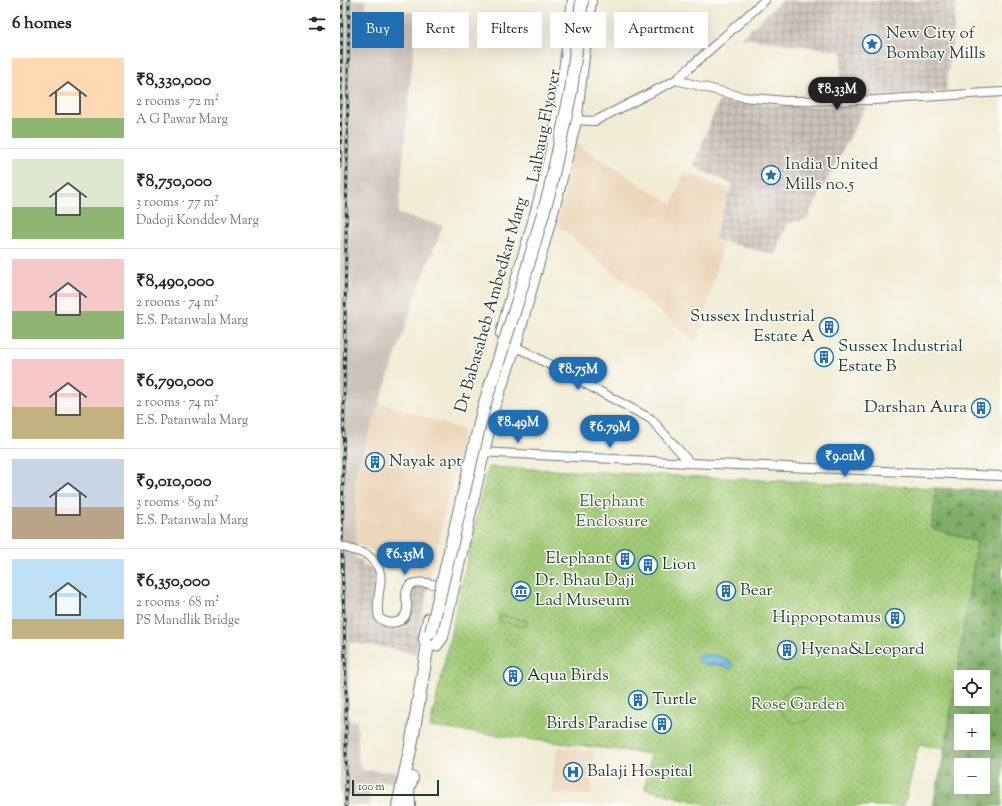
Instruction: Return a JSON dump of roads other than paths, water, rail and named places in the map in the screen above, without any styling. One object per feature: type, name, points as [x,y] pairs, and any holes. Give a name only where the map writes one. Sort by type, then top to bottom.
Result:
[{"type":"highway","name":"Dr Babasaheb Ambedkar Marg","points":[[398,806],[432,648],[425,638],[468,451],[479,407],[500,342],[542,192],[563,91],[574,0]]},
{"type":"highway","name":"Lalbaug Flyover","points":[[432,648],[484,406],[517,303],[549,193],[571,91],[582,0]]},
{"type":"highway","name":"Lalbaug Flyover","points":[[435,631],[488,406],[558,172],[574,90],[585,0]]},
{"type":"highway","points":[[405,806],[418,748],[432,648],[442,637],[493,408],[515,345],[557,194],[575,121],[590,0]]},
{"type":"highway","points":[[408,789],[410,806]]},
{"type":"street","points":[[557,120],[595,120],[676,80],[765,0]]},
{"type":"street","points":[[676,80],[742,97],[784,101],[875,100],[1002,92]]},
{"type":"street","points":[[500,342],[515,345],[651,419],[690,463]]},
{"type":"street","points":[[668,462],[672,453],[673,444]]},
{"type":"street","points":[[468,451],[482,453],[668,462],[1002,476]]},
{"type":"street","points":[[340,546],[366,554],[374,560],[382,576],[377,605],[379,618],[384,622],[392,624],[399,622],[406,614],[408,608],[406,591],[411,584],[420,581],[437,584]]},
{"type":"water","points":[[698,655],[718,656],[731,661],[733,667],[731,669],[720,665],[704,665],[696,658]]},
{"type":"railway","points":[[340,167],[342,0]]},
{"type":"railway","points":[[346,806],[346,684],[342,558],[349,0]]},
{"type":"place","name":"New City of Bombay Mills","points":[[872,44]]},
{"type":"place","name":"India United Mills no.5","points":[[771,175]]},
{"type":"place","name":"Sussex Industrial Estate A","points":[[829,327]]},
{"type":"place","name":"Sussex Industrial Estate B","points":[[824,357]]},
{"type":"place","name":"Darshan Aura","points":[[981,408]]},
{"type":"place","name":"Nayak apt","points":[[375,462]]},
{"type":"place","name":"Elephant","points":[[625,559]]},
{"type":"place","name":"Lion","points":[[648,565]]},
{"type":"place","name":"Dr. Bhau Daji Lad Museum","points":[[521,591]]},
{"type":"place","name":"Bear","points":[[726,591]]},
{"type":"place","name":"Hippopotamus","points":[[895,618]]},
{"type":"place","name":"Hyena&Leopard","points":[[787,650]]},
{"type":"place","name":"Aqua Birds","points":[[513,676]]},
{"type":"place","name":"Turtle","points":[[638,700]]},
{"type":"place","name":"Birds Paradise","points":[[662,724]]},
{"type":"place","name":"Balaji Hospital","points":[[573,772]]},
{"type":"park label","name":"Elephant Enclosure","points":[[612,512]]},
{"type":"park label","name":"Rose Garden","points":[[798,705]]}]
